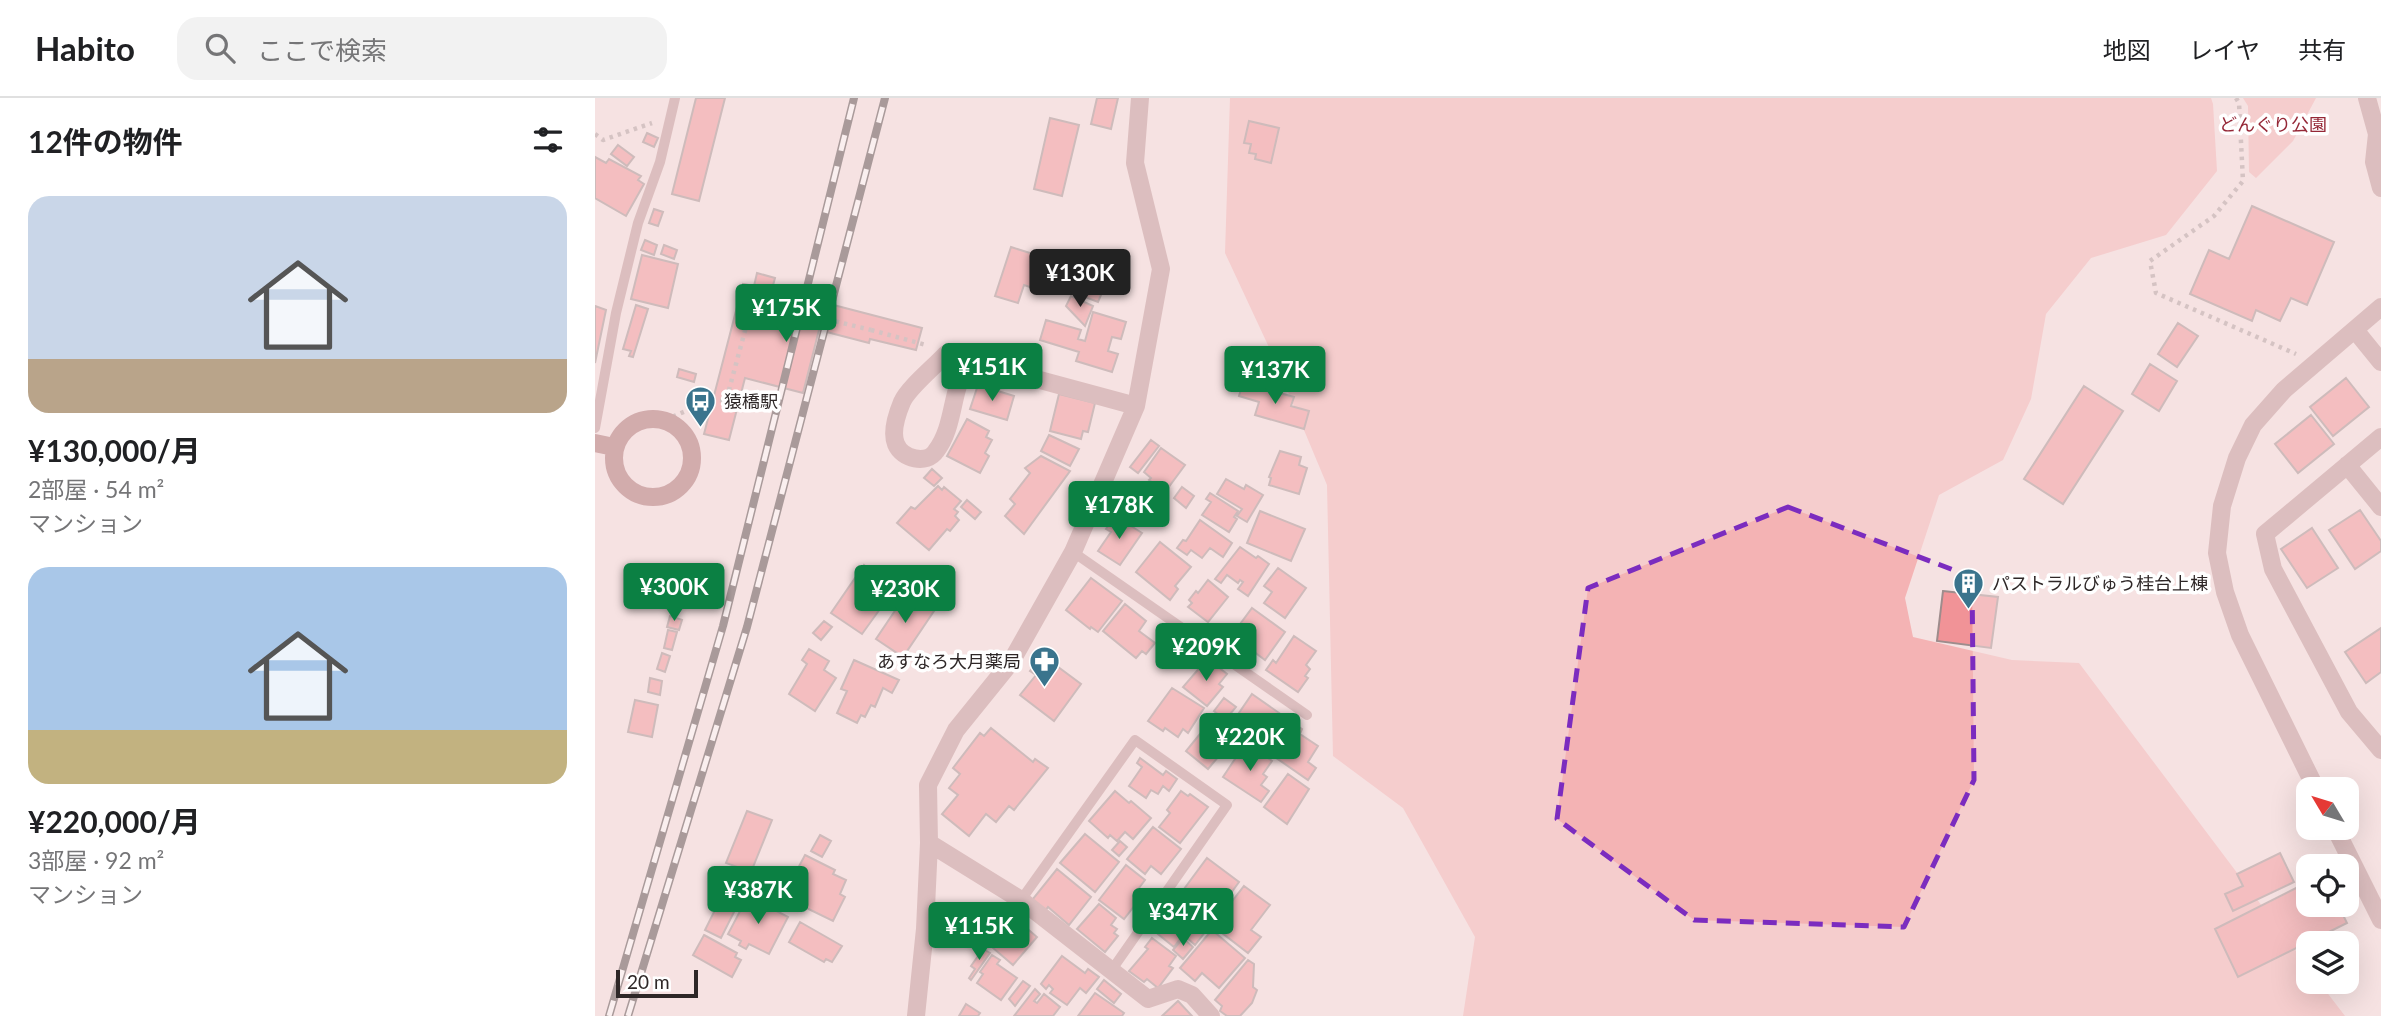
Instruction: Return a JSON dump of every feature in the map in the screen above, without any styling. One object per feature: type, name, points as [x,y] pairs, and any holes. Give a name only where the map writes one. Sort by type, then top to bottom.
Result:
[{"type":"main road","points":[[643,419],[664,419],[682,430],[692,449],[692,470],[681,487],[662,498],[642,497],[624,486],[614,468],[614,447],[625,429],[643,419]]},
{"type":"main road","points":[[595,443],[614,447]]},
{"type":"street","points":[[916,1016],[925,929],[929,843],[928,785],[956,730],[1011,662],[1073,552],[1136,406],[1161,269],[1135,163],[1140,98]]},
{"type":"street","points":[[2367,98],[2377,134],[2374,162],[2381,188]]},
{"type":"street","points":[[2310,777],[2240,635],[2225,592],[2217,554],[2222,506],[2237,457],[2253,425],[2284,390],[2381,307]]},
{"type":"street","points":[[2355,330],[2381,362]]},
{"type":"street","points":[[970,361],[962,372],[944,437],[935,454],[921,459],[907,456],[896,446],[894,431],[903,400],[946,355],[970,361],[1136,406]]},
{"type":"street","points":[[2381,437],[2265,534],[2273,569],[2349,712],[2381,750]]},
{"type":"street","points":[[2347,466],[2381,507]]},
{"type":"street","points":[[2341,840],[2381,920]]},
{"type":"street","points":[[929,843],[1021,900],[1148,999],[1178,989],[1192,995],[1211,1016]]},
{"type":"lane","points":[[595,428],[616,313],[638,223],[660,162],[675,98]]},
{"type":"lane","points":[[1073,552],[1307,715]]},
{"type":"lane","points":[[1021,900],[1135,740],[1227,805],[1111,971]]},
{"type":"path","points":[[2236,98],[2239,103],[2243,181],[2214,216],[2150,261],[2156,293],[2316,363]]},
{"type":"path","points":[[595,134],[603,140],[671,116]]},
{"type":"path","points":[[664,419],[714,399],[726,401],[753,301],[918,341],[946,355]]},
{"type":"highlighted area","points":[[1788,507],[1972,577],[1974,780],[1904,927],[1694,920],[1557,819],[1588,588]]},
{"type":"green space","points":[[1230,98],[2211,98],[2217,171],[2166,235],[2091,258],[2046,314],[2031,399],[2003,460],[1939,495],[1905,598],[1913,637],[2012,660],[2079,663],[2296,951],[2296,994],[2328,994],[2345,1016],[1463,1016],[1475,937],[1403,808],[1333,756],[1327,485],[1273,356],[1225,253]]},
{"type":"green space","name":"どんぐり公園","points":[[2243,98],[2316,98],[2293,141],[2256,178],[2249,172],[2248,106]]},
{"type":"building","points":[[696,98],[725,98],[699,201],[672,194]]},
{"type":"building","points":[[1097,98],[1118,98],[1111,129],[1091,124]]},
{"type":"building","points":[[1050,118],[1079,125],[1062,196],[1034,189]]},
{"type":"building","points":[[1249,121],[1279,128],[1271,163],[1255,159],[1256,154],[1249,153],[1251,144],[1244,143]]},
{"type":"building","points":[[647,133],[658,138],[654,147],[643,142]]},
{"type":"building","points":[[618,145],[634,157],[627,166],[611,154]]},
{"type":"building","points":[[595,157],[606,163],[609,159],[641,176],[638,180],[644,184],[626,216],[595,198]]},
{"type":"building","points":[[2252,206],[2334,242],[2307,305],[2291,298],[2280,321],[2256,310],[2252,321],[2190,294],[2209,250],[2229,259]]},
{"type":"building","points":[[654,209],[663,212],[658,226],[649,223]]},
{"type":"building","points":[[645,240],[657,245],[654,255],[641,250]]},
{"type":"building","points":[[664,245],[677,250],[674,259],[661,254]]},
{"type":"building","points":[[1011,247],[1049,259],[1039,290],[1024,285],[1018,303],[995,296]]},
{"type":"building","points":[[642,255],[678,264],[668,308],[631,299]]},
{"type":"building","points":[[1080,266],[1090,270],[1092,266],[1110,274],[1098,302],[1069,291]]},
{"type":"building","points":[[757,273],[775,278],[772,289],[922,328],[916,350],[870,339],[869,343],[819,330],[803,393],[745,378],[729,440],[704,434],[743,284],[754,286]]},
{"type":"building","points":[[1071,296],[1093,306],[1085,326],[1066,306]]},
{"type":"building","points":[[636,305],[648,309],[633,357],[629,356],[631,351],[623,349]]},
{"type":"building","points":[[595,306],[606,310],[595,363]]},
{"type":"building","points":[[1093,312],[1126,322],[1121,339],[1112,337],[1108,351],[1118,354],[1112,372],[1076,361],[1079,352],[1040,340],[1046,320],[1081,330],[1078,339],[1085,341]]},
{"type":"building","points":[[2178,323],[2198,336],[2177,367],[2158,354]]},
{"type":"building","points":[[2150,364],[2177,381],[2159,411],[2132,394]]},
{"type":"building","points":[[679,369],[696,374],[694,382],[677,377]]},
{"type":"building","points":[[2346,378],[2369,407],[2333,436],[2310,407]]},
{"type":"building","points":[[1243,383],[1294,397],[1291,406],[1309,411],[1304,429],[1255,415],[1259,402],[1239,396]]},
{"type":"building","points":[[978,385],[1014,396],[1007,420],[970,409]]},
{"type":"building","points":[[2084,386],[2123,411],[2063,504],[2024,479]]},
{"type":"building","points":[[1059,394],[1095,403],[1088,432],[1083,431],[1081,439],[1050,431]]},
{"type":"building","points":[[2311,415],[2334,444],[2298,473],[2275,444]]},
{"type":"building","points":[[967,419],[989,431],[986,437],[992,440],[985,453],[989,456],[980,473],[947,456]]},
{"type":"building","points":[[1049,435],[1079,449],[1070,466],[1041,451]]},
{"type":"building","points":[[1151,440],[1159,446],[1138,473],[1130,467]]},
{"type":"building","points":[[1161,448],[1185,465],[1165,492],[1149,480],[1151,478],[1144,472]]},
{"type":"building","points":[[1280,451],[1301,457],[1299,465],[1307,468],[1299,494],[1269,485],[1269,477]]},
{"type":"building","points":[[1041,456],[1070,471],[1024,534],[1005,516],[1015,504],[1010,499],[1030,473],[1025,468]]},
{"type":"building","points":[[932,469],[942,478],[934,486],[924,478]]},
{"type":"building","points":[[1226,479],[1244,489],[1246,485],[1263,495],[1247,522],[1237,516],[1242,509],[1217,494]]},
{"type":"building","points":[[938,486],[942,490],[944,487],[961,501],[954,509],[958,512],[955,516],[959,520],[950,531],[947,529],[929,550],[897,523],[911,507],[915,509]]},
{"type":"building","points":[[1182,487],[1194,496],[1186,508],[1174,498]]},
{"type":"building","points":[[1210,493],[1238,511],[1234,517],[1237,519],[1229,532],[1202,515],[1211,502],[1206,499]]},
{"type":"building","points":[[967,500],[981,512],[975,519],[961,507]]},
{"type":"building","points":[[2360,510],[2381,541],[2381,551],[2355,569],[2329,530]]},
{"type":"building","points":[[1260,511],[1305,529],[1291,561],[1247,543]]},
{"type":"building","points":[[1115,516],[1142,533],[1120,565],[1098,551],[1111,532],[1106,529]]},
{"type":"building","points":[[1200,520],[1232,543],[1223,557],[1210,548],[1202,558],[1191,550],[1187,555],[1177,548],[1183,540],[1186,541]]},
{"type":"building","points":[[2312,528],[2338,568],[2307,588],[2281,549]]},
{"type":"building","points":[[1160,542],[1191,567],[1175,586],[1178,589],[1170,600],[1136,572]]},
{"type":"building","points":[[1240,547],[1269,564],[1248,596],[1238,589],[1243,582],[1240,580],[1238,583],[1227,575],[1221,583],[1215,579]]},
{"type":"building","points":[[864,565],[890,584],[885,592],[890,595],[862,634],[831,613]]},
{"type":"building","points":[[1278,568],[1306,588],[1285,618],[1264,603],[1272,592],[1264,586]]},
{"type":"building","points":[[1091,578],[1122,601],[1098,632],[1066,610]]},
{"type":"building","points":[[1208,580],[1228,597],[1208,622],[1188,607],[1192,603],[1189,600]]},
{"type":"building","name":"パストラルびゅう桂台上棟","points":[[1943,591],[1998,597],[1991,648],[1937,641]]},
{"type":"building","points":[[907,593],[934,611],[903,657],[876,639]]},
{"type":"building","points":[[1125,604],[1146,621],[1139,631],[1155,643],[1146,654],[1142,651],[1136,658],[1103,631]]},
{"type":"building","points":[[1252,608],[1285,632],[1265,660],[1232,635]]},
{"type":"building","points":[[670,616],[682,620],[679,630],[667,627]]},
{"type":"building","points":[[824,621],[832,627],[821,640],[813,633]]},
{"type":"building","points":[[2381,628],[2381,672],[2366,683],[2345,652]]},
{"type":"building","points":[[668,630],[677,632],[672,650],[664,648]]},
{"type":"building","points":[[1294,636],[1316,651],[1306,665],[1310,669],[1305,676],[1308,678],[1298,692],[1266,670],[1273,660],[1276,663]]},
{"type":"building","points":[[809,649],[829,661],[824,670],[836,678],[815,711],[789,694],[807,664],[802,660]]},
{"type":"building","points":[[662,653],[670,656],[665,672],[657,669]]},
{"type":"building","points":[[1042,655],[1081,684],[1054,721],[1020,695],[1036,675],[1030,671]]},
{"type":"building","points":[[854,660],[899,680],[892,693],[883,688],[875,707],[871,705],[865,717],[861,715],[857,723],[837,713],[847,691],[841,689]]},
{"type":"building","points":[[1206,663],[1210,667],[1213,663],[1227,674],[1219,684],[1223,687],[1207,706],[1183,687]]},
{"type":"building","points":[[650,678],[662,681],[660,695],[648,692]]},
{"type":"building","points":[[1172,688],[1204,708],[1188,733],[1183,729],[1178,737],[1148,721]]},
{"type":"building","points":[[1252,694],[1302,729],[1300,734],[1318,746],[1308,762],[1316,768],[1308,780],[1230,726]]},
{"type":"building","points":[[1224,698],[1236,707],[1225,720],[1214,711]]},
{"type":"building","points":[[635,700],[658,705],[652,737],[628,732]]},
{"type":"building","points":[[1213,718],[1235,737],[1208,769],[1186,751]]},
{"type":"building","points":[[991,728],[1033,762],[1035,759],[1048,768],[1014,810],[1009,806],[996,822],[986,814],[969,836],[942,814],[958,795],[949,788],[960,774],[953,768],[980,733],[984,736]]},
{"type":"building","points":[[1250,745],[1272,761],[1263,774],[1267,777],[1261,785],[1269,791],[1261,802],[1223,777],[1239,753],[1243,756]]},
{"type":"building","points":[[1140,758],[1163,775],[1166,771],[1177,779],[1169,791],[1163,786],[1158,794],[1151,790],[1146,798],[1129,786],[1142,767],[1137,763]]},
{"type":"building","points":[[1288,774],[1309,789],[1287,824],[1264,807]]},
{"type":"building","points":[[1115,791],[1151,818],[1133,839],[1125,832],[1117,841],[1110,835],[1108,838],[1089,821]]},
{"type":"building","points":[[1181,791],[1208,807],[1180,843],[1159,827]]},
{"type":"building","points":[[747,811],[772,820],[751,872],[726,863]]},
{"type":"building","points":[[1153,827],[1181,849],[1161,874],[1151,866],[1145,874],[1127,859]]},
{"type":"building","points":[[1085,834],[1119,862],[1095,892],[1060,863]]},
{"type":"building","points":[[820,835],[831,841],[822,857],[811,851]]},
{"type":"building","points":[[1120,841],[1127,847],[1119,856],[1112,850]]},
{"type":"building","points":[[2280,853],[2294,882],[2233,911],[2225,894],[2243,886],[2237,874]]},
{"type":"building","points":[[805,855],[835,870],[833,874],[846,880],[840,894],[845,897],[833,921],[790,900],[805,876],[796,872]]},
{"type":"building","points":[[1207,858],[1239,882],[1221,907],[1209,899],[1206,904],[1184,889]]},
{"type":"building","points":[[1126,865],[1145,880],[1133,896],[1138,901],[1124,919],[1099,900]]},
{"type":"building","points":[[1057,869],[1091,897],[1069,925],[1048,907],[1045,911],[1032,900]]},
{"type":"building","points":[[762,872],[790,887],[780,905],[752,890]]},
{"type":"building","points":[[723,884],[743,894],[721,938],[705,930],[723,894],[719,892]]},
{"type":"building","points":[[1244,886],[1270,905],[1251,930],[1261,937],[1248,953],[1213,926]]},
{"type":"building","points":[[2296,888],[2296,917],[2344,917],[2347,923],[2331,931],[2296,931],[2296,948],[2238,977],[2215,929]]},
{"type":"building","points":[[748,896],[788,917],[769,954],[749,944],[746,949],[739,945],[741,941],[728,934]]},
{"type":"building","points":[[1099,904],[1116,918],[1111,925],[1117,929],[1114,933],[1118,936],[1105,952],[1077,929]]},
{"type":"building","points":[[1171,909],[1191,924],[1174,947],[1158,934],[1164,926],[1161,923]]},
{"type":"building","points":[[1010,914],[1037,937],[1013,965],[986,942]]},
{"type":"building","points":[[800,922],[842,946],[832,962],[826,959],[824,962],[789,942]]},
{"type":"building","points":[[1195,925],[1205,932],[1195,945],[1186,937]]},
{"type":"building","points":[[1212,930],[1245,958],[1219,988],[1202,973],[1195,981],[1180,968]]},
{"type":"building","points":[[704,935],[737,953],[735,957],[741,960],[732,977],[693,955]]},
{"type":"building","points":[[1152,938],[1176,956],[1169,966],[1173,968],[1158,988],[1147,979],[1144,982],[1129,971],[1148,949],[1145,947]]},
{"type":"building","points":[[1183,938],[1193,947],[1183,959],[1173,950]]},
{"type":"building","points":[[983,949],[990,953],[971,980],[969,978],[975,969],[971,966]]},
{"type":"building","points":[[992,955],[1000,960],[997,964],[1017,978],[1001,1000],[977,983],[983,974],[980,972]]},
{"type":"building","points":[[1062,956],[1085,973],[1088,969],[1099,977],[1086,993],[1080,988],[1067,1005],[1050,993],[1053,989],[1049,985],[1046,989],[1041,984]]},
{"type":"building","points":[[1248,960],[1254,964],[1253,987],[1257,990],[1252,1003],[1240,1016],[1227,1016],[1220,1011],[1222,1006],[1215,1000]]},
{"type":"building","points":[[1104,980],[1121,994],[1114,1003],[1097,989]]},
{"type":"building","points":[[1023,981],[1030,986],[1015,1006],[1009,999]]},
{"type":"building","points":[[1035,989],[1040,994],[1034,1001],[1037,1003],[1044,994],[1060,1007],[1053,1016],[1014,1016]]},
{"type":"building","points":[[1095,993],[1124,1013],[1122,1016],[1078,1016]]},
{"type":"building","points":[[1178,1001],[1192,1016],[1162,1016]]},
{"type":"building","points":[[966,1004],[980,1013],[978,1016],[959,1016]]},
{"type":"railway","points":[[609,1016],[723,626],[854,98]]},
{"type":"railway","points":[[628,1016],[747,627],[885,98]]},
{"type":"place","name":"猿橋駅","points":[[701,428]]},
{"type":"place","name":"パストラルびゅう桂台上棟","points":[[1969,610]]},
{"type":"place","name":"あすなろ大月薬局","points":[[1044,688]]}]
